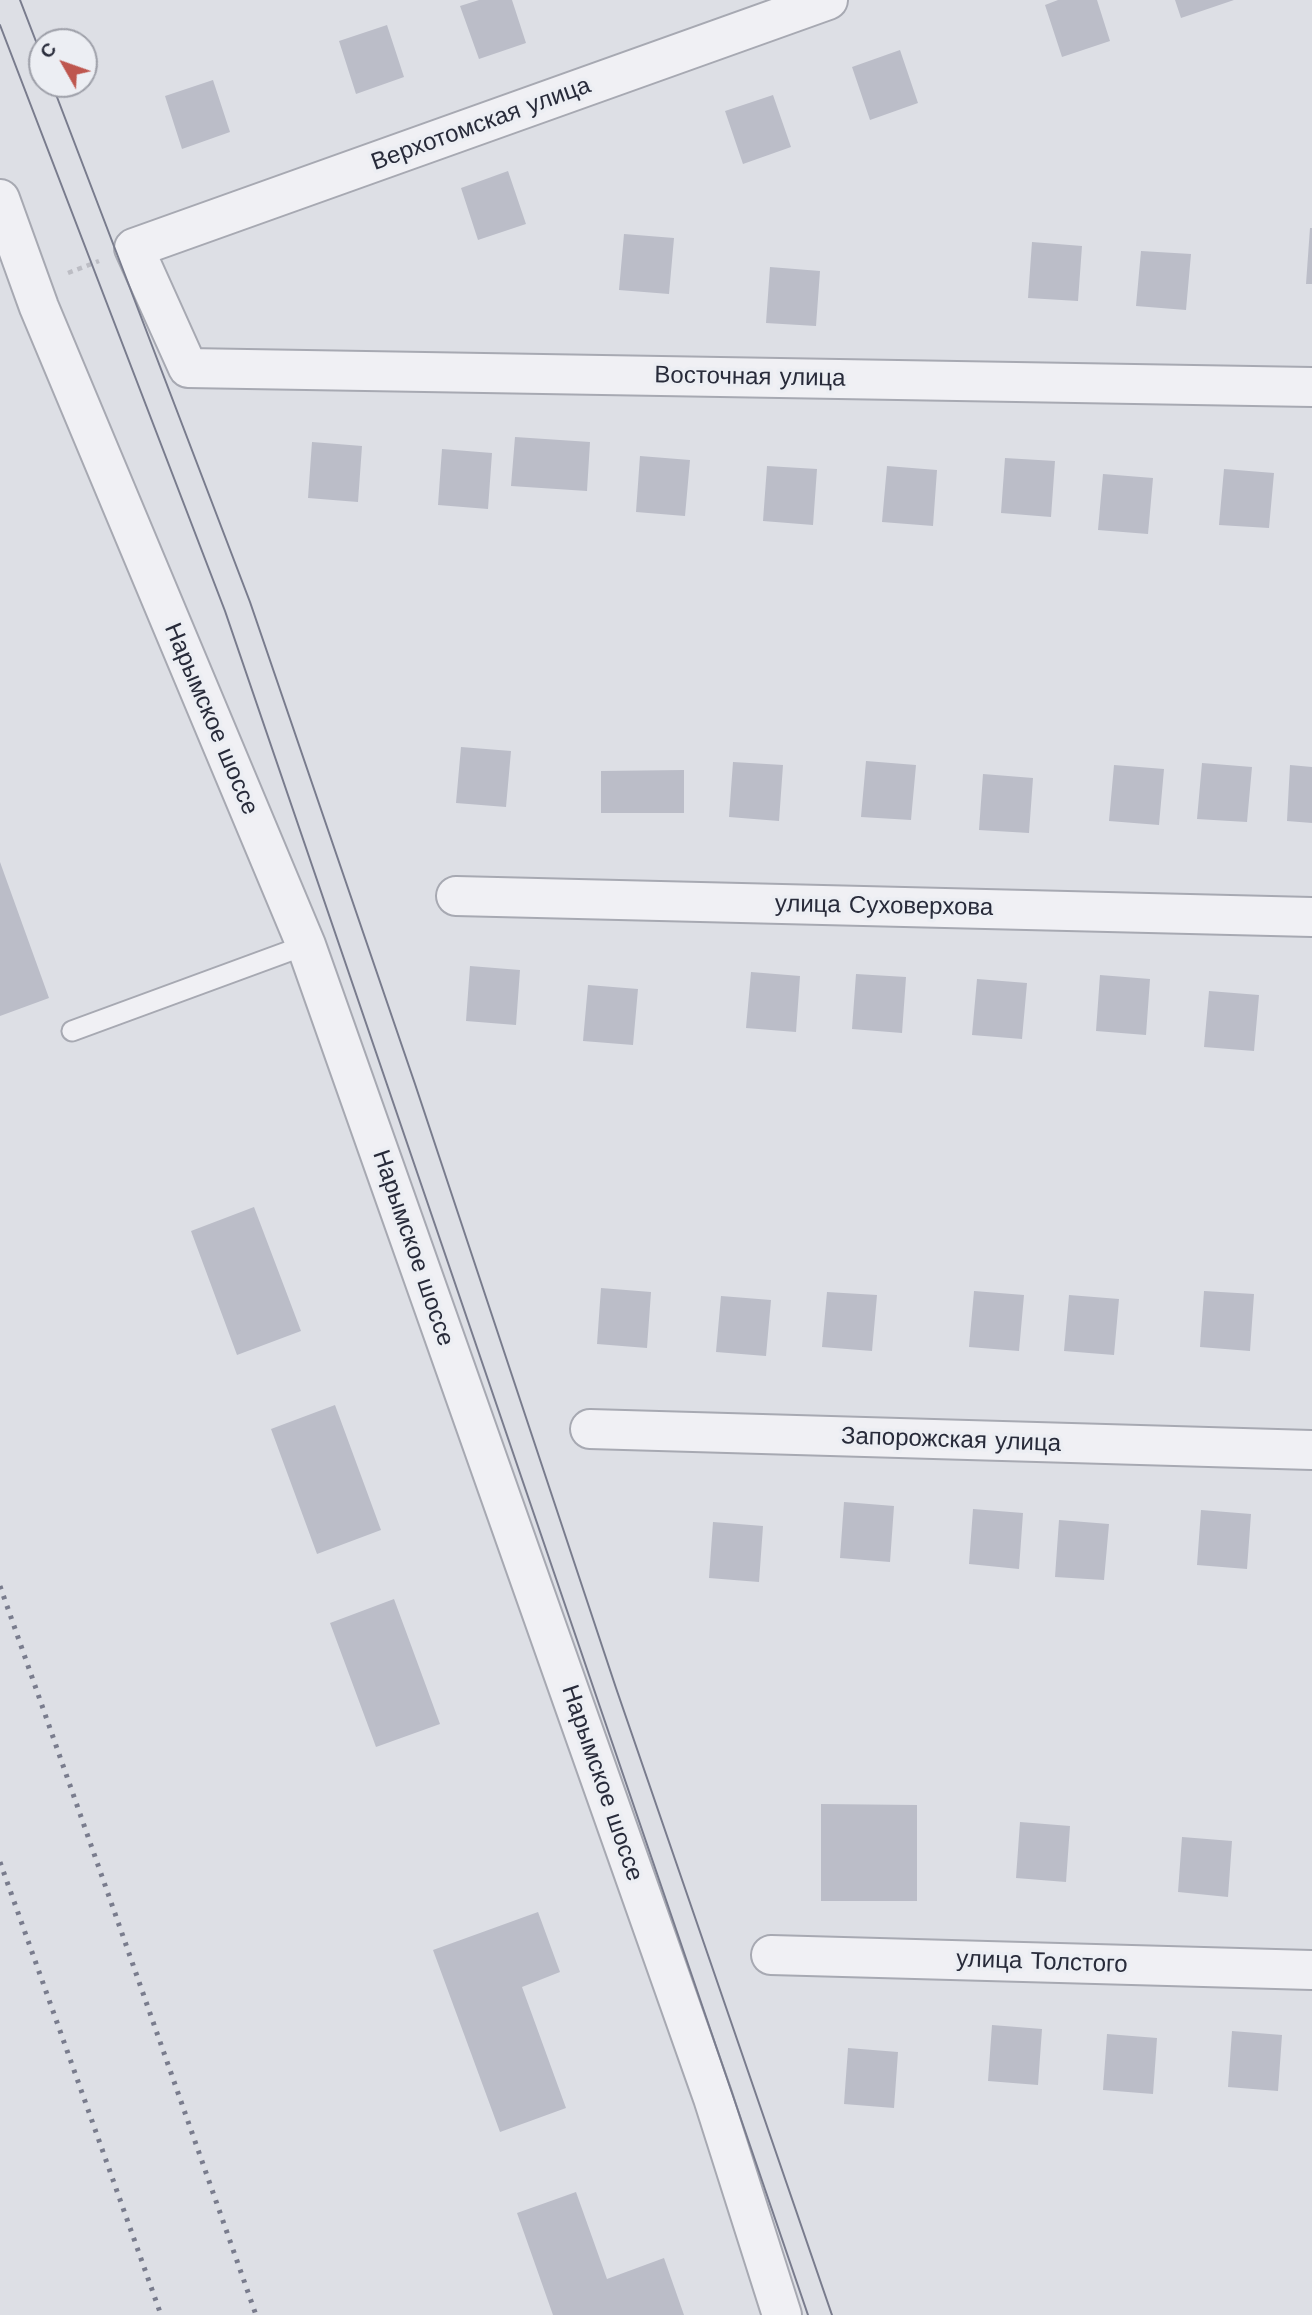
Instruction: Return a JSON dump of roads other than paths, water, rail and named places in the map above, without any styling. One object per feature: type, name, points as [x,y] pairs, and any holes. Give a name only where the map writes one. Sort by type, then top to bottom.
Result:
[{"type":"street","name":"Верхотомская улица","points":[[188,368],[134,248],[828,0]]},
{"type":"street","name":"Нарымское шоссе","points":[[0,199],[39,307],[306,945],[713,2098],[782,2315]]},
{"type":"street","name":"Восточная улица","points":[[188,368],[1312,387]]},
{"type":"street","name":"улица Суховерхова","points":[[456,896],[1312,917]]},
{"type":"street","name":"Запорожская улица","points":[[590,1429],[1312,1450]]},
{"type":"street","name":"улица Толстого","points":[[771,1955],[1312,1970]]},
{"type":"lane","points":[[72,1031],[306,945]]},
{"type":"tram line","points":[[20,0],[31,28]]},
{"type":"tram line","points":[[0,25],[225,611],[808,2315]]},
{"type":"tram line","points":[[57,98],[250,602],[415,1084],[616,1688],[832,2315]]},
{"type":"railway","points":[[0,1586],[256,2315]]},
{"type":"railway","points":[[0,1862],[161,2315]]}]
